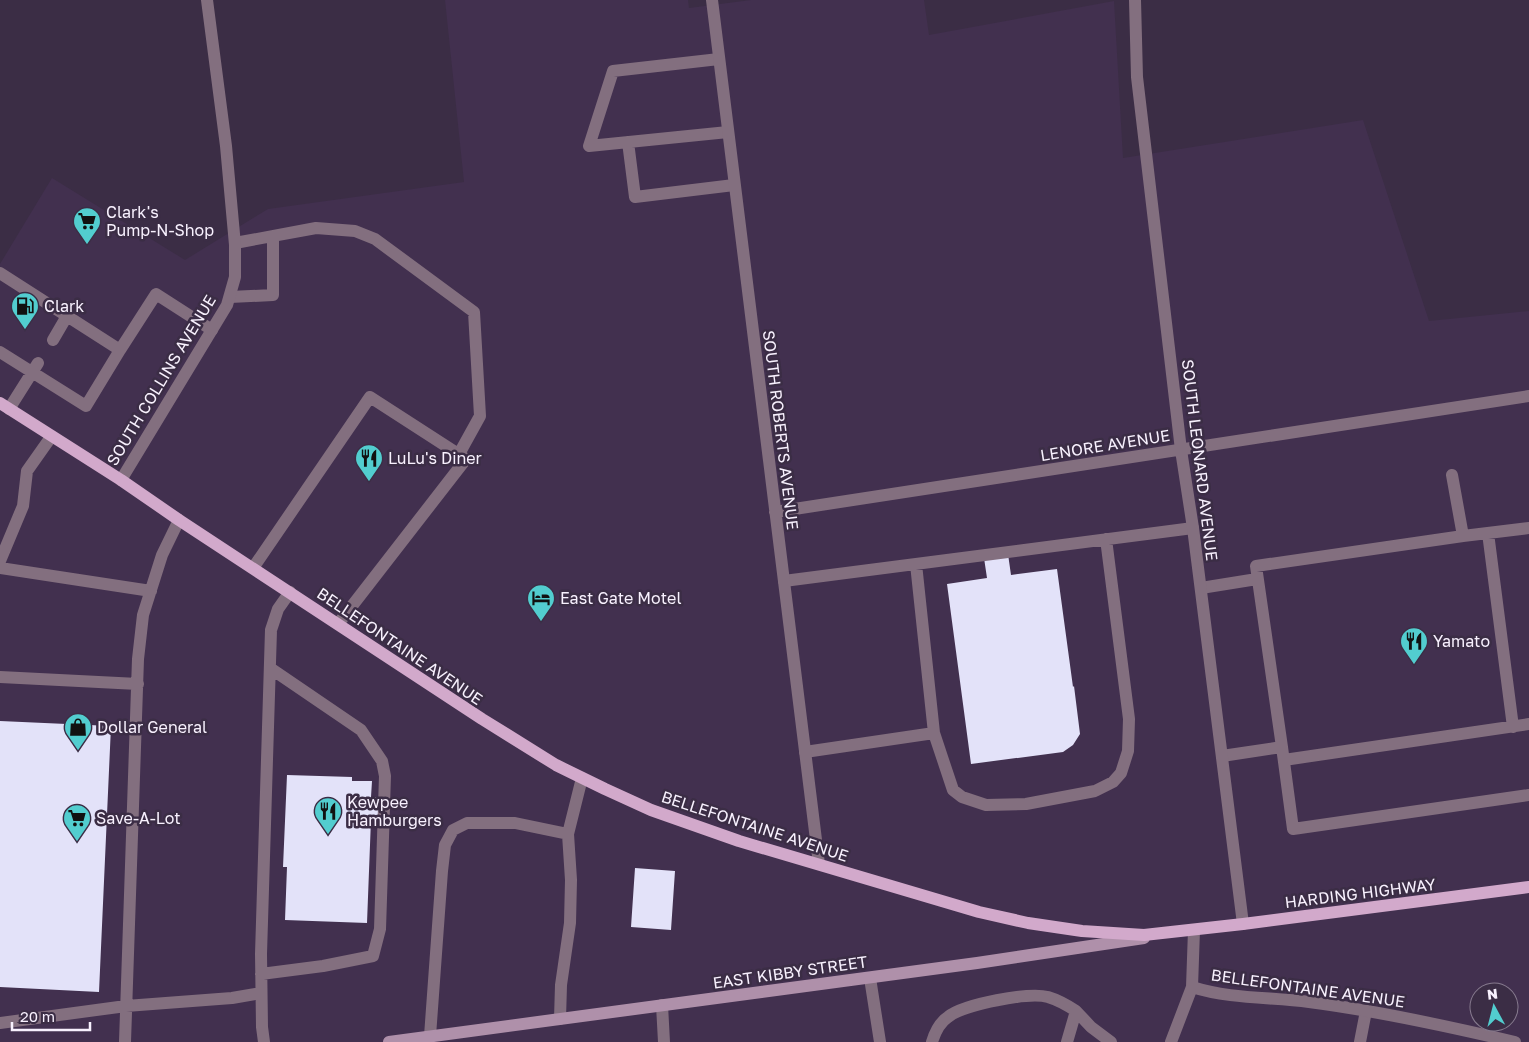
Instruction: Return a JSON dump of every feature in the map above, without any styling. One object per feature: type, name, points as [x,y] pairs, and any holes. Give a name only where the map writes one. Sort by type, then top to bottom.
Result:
[{"type":"main road","name":"BELLEFONTAINE AVENUE","points":[[4,406],[121,480],[482,719],[556,765],[651,810],[694,826],[979,912],[1028,923],[1082,931],[1144,935],[1194,930]]},
{"type":"main road","name":"HARDING HIGHWAY","points":[[1194,930],[1529,887]]},
{"type":"street","name":"SOUTH COLLINS AVENUE","points":[[121,480],[227,305],[235,277],[235,243],[226,146],[207,0]]},
{"type":"street","name":"SOUTH ROBERTS AVENUE","points":[[712,0],[819,864]]},
{"type":"street","name":"SOUTH LEONARD AVENUE","points":[[1135,0],[1137,77],[1181,450],[1201,588],[1243,924]]},
{"type":"street","points":[[719,60],[613,71],[589,146],[728,132]]},
{"type":"street","points":[[628,142],[635,197],[734,185]]},
{"type":"street","points":[[235,243],[316,228],[355,231],[375,239],[474,312],[480,416],[458,454]]},
{"type":"street","points":[[230,297],[273,295],[273,236]]},
{"type":"street","points":[[0,274],[120,350]]},
{"type":"street","points":[[0,352],[35,367],[86,406],[156,294],[212,330]]},
{"type":"street","points":[[53,340],[67,316]]},
{"type":"street","points":[[4,406],[35,367]]},
{"type":"street","name":"LENORE AVENUE","points":[[775,512],[1529,396]]},
{"type":"street","points":[[253,568],[370,397],[466,459],[338,624]]},
{"type":"street","points":[[0,561],[23,506],[27,471],[51,436]]},
{"type":"street","points":[[1452,475],[1462,536]]},
{"type":"street","points":[[125,1042],[138,684],[143,614],[162,555],[179,520]]},
{"type":"street","points":[[784,582],[1193,528]]},
{"type":"street","points":[[1529,528],[1256,566],[1293,829],[1529,795]]},
{"type":"street","points":[[1488,533],[1513,727]]},
{"type":"street","points":[[916,564],[934,733],[953,790],[962,796],[986,805],[1026,804],[1095,791],[1113,782],[1121,773],[1128,751],[1129,719],[1106,539]]},
{"type":"street","points":[[0,568],[151,591]]},
{"type":"street","points":[[1201,588],[1257,579]]},
{"type":"street","points":[[264,1042],[261,974],[271,630],[278,609],[290,592]]},
{"type":"street","points":[[261,974],[322,966],[373,956],[380,929],[385,776],[382,761],[361,730],[270,668]]},
{"type":"street","points":[[0,677],[138,684]]},
{"type":"street","points":[[1222,756],[1283,754],[1529,724]]},
{"type":"street","points":[[805,752],[934,733]]},
{"type":"street","points":[[560,1019],[561,985],[570,922],[571,880],[568,834],[582,778]]},
{"type":"street","points":[[430,1036],[442,871],[445,845],[453,830],[467,823],[515,823],[568,834]]},
{"type":"street","name":"EAST KIBBY STREET","points":[[389,1042],[430,1036],[461,1037],[560,1019],[977,963],[1194,930]]},
{"type":"street","name":"BELLEFONTAINE AVENUE","points":[[1194,930],[1192,987],[1212,993],[1246,998],[1307,1002],[1366,1010],[1433,1022],[1515,1042]]},
{"type":"street","points":[[870,978],[880,1042]]},
{"type":"street","points":[[1171,1042],[1192,987]]},
{"type":"street","points":[[0,1023],[126,1006],[232,998],[261,993]]},
{"type":"street","points":[[932,1042],[934,1034],[944,1020],[959,1011],[971,1007],[1033,996],[1047,997],[1076,1010],[1091,1027],[1111,1042]]},
{"type":"street","points":[[662,1006],[664,1042]]},
{"type":"street","points":[[1067,1042],[1076,1010]]},
{"type":"street","points":[[1360,1042],[1366,1010]]},
{"type":"shaded area","points":[[445,0],[688,0],[689,8],[751,0],[924,0],[929,35],[1114,1],[1123,158],[1363,120],[1429,321],[1529,311],[1529,1042],[0,1042],[0,264],[52,178],[185,260],[268,209],[464,182]]},
{"type":"building","points":[[1008,554],[1011,575],[1057,569],[1080,734],[1073,745],[1063,752],[971,764],[947,584],[987,578],[984,558]]},
{"type":"building","points":[[0,721],[111,726],[99,992],[0,987]]},
{"type":"building","points":[[287,775],[352,777],[352,781],[372,781],[371,797],[379,797],[378,819],[371,819],[367,923],[285,920],[287,867],[283,867]]},
{"type":"building","points":[[635,868],[675,871],[671,930],[631,927]]},
{"type":"place","name":"Clark's Pump-N-Shop","points":[[87,245]]},
{"type":"place","name":"Clark","points":[[25,330]]},
{"type":"place","name":"LuLu's Diner","points":[[369,482]]},
{"type":"place","name":"East Gate Motel","points":[[541,622]]},
{"type":"place","name":"Yamato","points":[[1414,665]]},
{"type":"place","name":"Dollar General","points":[[78,751]]},
{"type":"place","name":"Kewpee Hamburgers","points":[[328,835]]},
{"type":"place","name":"Save-A-Lot","points":[[77,842]]}]
